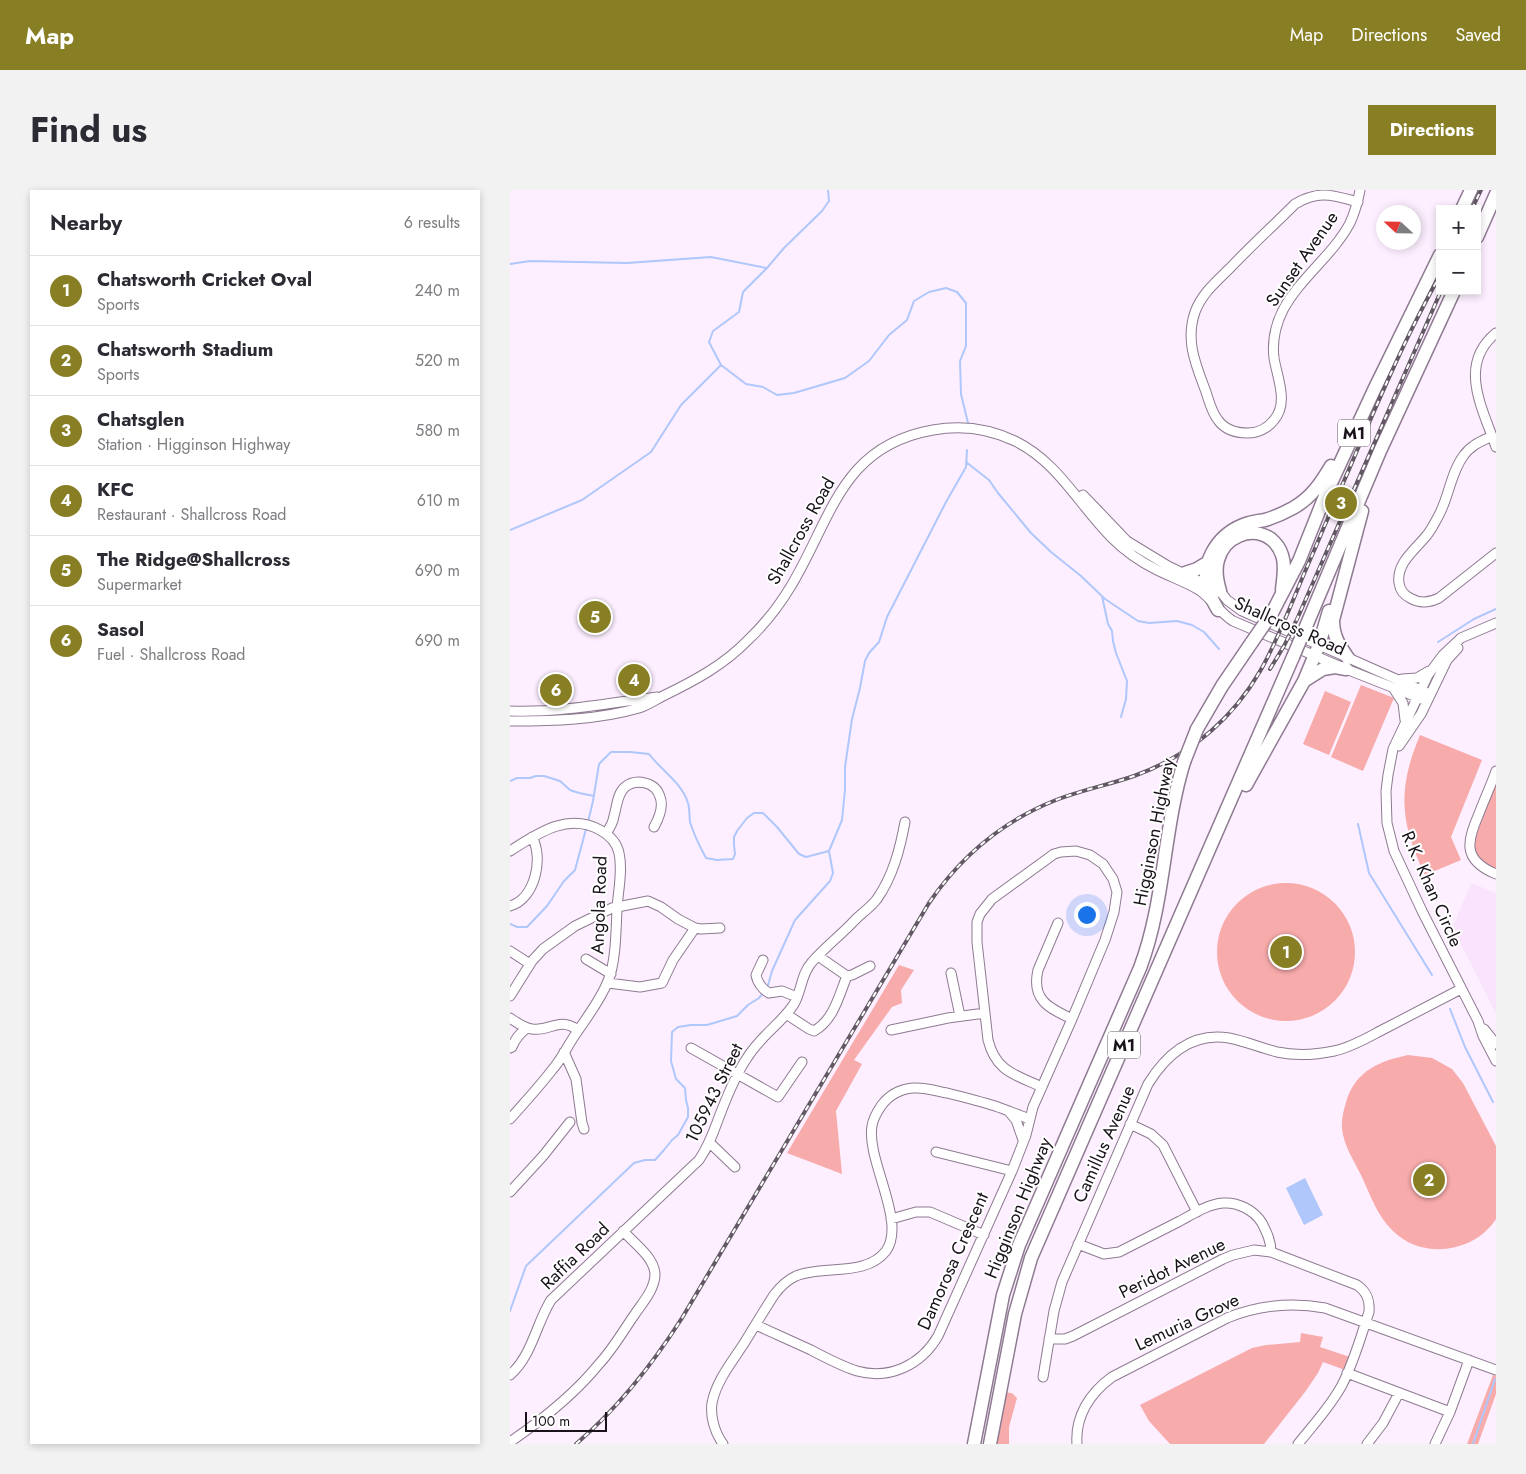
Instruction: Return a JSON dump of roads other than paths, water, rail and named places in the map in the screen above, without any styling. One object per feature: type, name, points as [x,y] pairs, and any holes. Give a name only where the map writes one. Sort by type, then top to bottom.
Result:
[{"type":"highway","points":[[1464,205],[1471,190]]},
{"type":"highway","points":[[1481,228],[1496,194]]},
{"type":"highway","name":"Higginson Highway","points":[[974,1444],[1000,1310],[1018,1245],[1140,968],[1151,936],[1160,895],[1174,803],[1184,762],[1197,729],[1222,686],[1281,597],[1299,561],[1354,433],[1436,263]]},
{"type":"highway","name":"Higginson Highway","points":[[990,1444],[1015,1314],[1031,1258],[1293,657],[1380,451],[1452,295]]},
{"type":"highway","points":[[1220,591],[1212,565],[1215,546],[1229,532],[1242,525],[1274,517],[1300,504],[1312,494],[1354,433]]},
{"type":"highway","points":[[1304,681],[1323,670],[1347,664],[1335,636],[1333,620],[1380,451]]},
{"type":"highway","points":[[1218,610],[1209,592],[1202,586],[1212,565],[1224,548],[1233,539],[1250,532],[1266,537],[1276,544],[1282,554],[1284,568],[1281,597]]},
{"type":"highway","points":[[1196,881],[1261,756],[1304,681],[1317,651],[1341,575],[1350,554]]},
{"type":"highway","points":[[1184,573],[1212,565]]},
{"type":"street","name":"Sunset Avenue","points":[[1358,202],[1337,196],[1319,194],[1304,198],[1295,204],[1212,286],[1200,302],[1192,323],[1191,345],[1194,358],[1217,420],[1230,430],[1240,433],[1253,433],[1266,428],[1278,414],[1281,398],[1274,357],[1274,344],[1278,324],[1289,301],[1350,223],[1358,202],[1360,190]]},
{"type":"street","points":[[1496,334],[1487,342],[1482,350],[1474,370],[1477,393],[1496,446]]},
{"type":"street","name":"Shallcross Road","points":[[510,721],[591,717],[639,708],[710,671],[747,642],[777,608],[792,585],[843,487],[867,460],[879,451],[898,440],[923,431],[941,428],[967,428],[989,432],[1013,440],[1045,461],[1076,488],[1126,541],[1168,566],[1184,573],[1202,586]]},
{"type":"street","points":[[1492,436],[1470,448],[1463,455],[1452,478],[1444,505],[1435,524],[1403,563],[1399,576],[1400,587],[1406,596],[1411,599],[1423,603],[1430,602],[1439,598],[1496,553]]},
{"type":"street","name":"Shallcross Road","points":[[1064,479],[1100,524],[1123,548],[1154,568],[1220,591],[1226,600],[1242,611],[1317,651]]},
{"type":"street","name":"Shallcross Road","points":[[1218,610],[1233,621],[1317,651],[1347,664]]},
{"type":"street","name":"R.K. Khan Circle","points":[[1496,623],[1461,638],[1443,655],[1433,668],[1393,748],[1386,802],[1390,839],[1400,867],[1478,1021],[1483,1036],[1496,1061]]},
{"type":"street","name":"R.K. Khan Circle","points":[[1390,763],[1421,714],[1443,667],[1466,639],[1478,630]]},
{"type":"street","points":[[1347,664],[1407,680],[1417,678],[1433,668]]},
{"type":"street","points":[[1347,664],[1394,689],[1419,693]]},
{"type":"street","points":[[1394,678],[1429,698]]},
{"type":"street","points":[[1394,689],[1405,708],[1404,725]]},
{"type":"street","name":"Shallcross Road","points":[[510,711],[578,708],[662,696]]},
{"type":"street","points":[[1496,772],[1469,842],[1472,854],[1479,865],[1496,874]]},
{"type":"street","points":[[606,834],[613,821],[620,793],[626,786],[636,782],[654,787],[660,797],[660,813],[654,826]]},
{"type":"street","name":"105943 Street","points":[[683,1174],[699,1160],[710,1144],[723,1107],[751,1051],[760,1039],[786,1014],[798,997],[805,973],[818,956],[877,899],[889,878],[899,851],[905,822]]},
{"type":"street","name":"Angola Road","points":[[510,851],[543,830],[576,823],[597,828],[606,834],[615,844],[620,854],[616,936],[609,978],[591,1012],[553,1069],[510,1119]]},
{"type":"street","points":[[510,906],[521,901],[533,880],[538,859],[536,844],[532,837]]},
{"type":"street","name":"Damorosa Crescent","points":[[756,1325],[848,1368],[881,1374],[904,1368],[931,1348],[1012,1171],[1024,1140],[1033,1107],[1042,1087],[1072,1019],[1105,940],[1114,912],[1117,900],[1113,879],[1103,864],[1090,855],[1076,851],[1061,852],[1046,859],[992,899],[980,914],[977,922],[977,942],[990,1050],[997,1062],[1011,1074],[1042,1087]]},
{"type":"street","points":[[510,996],[530,964],[543,949],[575,926],[607,910],[652,902],[695,928],[720,928]]},
{"type":"street","points":[[1058,923],[1038,970],[1037,989],[1045,1004],[1072,1019]]},
{"type":"street","points":[[586,960],[609,978],[640,987],[662,983],[673,960],[695,928]]},
{"type":"street","points":[[510,951],[530,964]]},
{"type":"street","points":[[818,956],[847,976],[870,966]]},
{"type":"street","points":[[763,960],[756,975],[758,982],[764,989],[769,993],[782,991],[798,997]]},
{"type":"street","points":[[951,973],[960,1016]]},
{"type":"street","points":[[786,1014],[809,1029],[816,1030],[826,1021],[836,1004],[847,976]]},
{"type":"street","name":"Camillus Avenue","points":[[1043,1377],[1058,1294],[1130,1124],[1148,1084],[1161,1064],[1175,1052],[1195,1042],[1217,1037],[1277,1052],[1299,1055],[1335,1051],[1362,1041],[1461,989]]},
{"type":"street","points":[[891,1030],[960,1016],[985,1014]]},
{"type":"street","points":[[510,1018],[526,1028],[540,1029],[564,1024],[578,1030]]},
{"type":"street","name":"R.K. Khan Circle","points":[[1478,1021],[1496,1044]]},
{"type":"street","points":[[510,1048],[526,1028]]},
{"type":"street","points":[[691,1048],[776,1096],[779,1096],[802,1062]]},
{"type":"street","points":[[564,1052],[576,1079],[584,1129]]},
{"type":"street","points":[[723,1444],[714,1425],[712,1405],[715,1393],[719,1383],[774,1295],[790,1280],[808,1273],[865,1265],[881,1256],[889,1246],[892,1238],[891,1219],[874,1150],[872,1132],[876,1114],[891,1095],[911,1088],[921,1087],[985,1103],[1030,1119]]},
{"type":"street","points":[[1010,1113],[1016,1120],[1024,1140]]},
{"type":"street","points":[[510,1192],[543,1156],[570,1122]]},
{"type":"street","points":[[1130,1124],[1151,1134],[1163,1146],[1197,1212]]},
{"type":"street","points":[[710,1144],[735,1167]]},
{"type":"street","points":[[936,1152],[1012,1171]]},
{"type":"street","name":"Raffia Road","points":[[510,1375],[522,1360],[551,1300],[683,1174]]},
{"type":"street","points":[[1078,1244],[1104,1254],[1118,1252],[1197,1212],[1222,1203],[1240,1206],[1249,1210],[1258,1218],[1269,1237],[1271,1252]]},
{"type":"street","points":[[891,1219],[916,1212],[930,1212],[984,1234]]},
{"type":"street","points":[[510,1442],[546,1417],[591,1374],[651,1290],[655,1275],[654,1268],[648,1258],[624,1232]]},
{"type":"street","name":"Peridot Avenue","points":[[1049,1339],[1065,1339],[1073,1336],[1233,1255],[1254,1250],[1271,1252],[1357,1285],[1365,1293],[1369,1304],[1365,1322],[1347,1374],[1332,1400],[1298,1444]]},
{"type":"street","name":"Lemuria Grove","points":[[1077,1444],[1077,1428],[1084,1409],[1105,1382],[1120,1372],[1227,1318],[1246,1311],[1270,1306],[1299,1305],[1325,1308],[1496,1370]]},
{"type":"street","points":[[1435,1444],[1450,1412],[1469,1360]]},
{"type":"street","points":[[1347,1374],[1450,1412]]},
{"type":"street","points":[[1367,1444],[1383,1422],[1399,1393]]},
{"type":"water","points":[[1305,1178],[1323,1215],[1304,1225],[1286,1188]]},
{"type":"waterway","points":[[828,190],[829,201],[822,211],[743,292],[739,312],[713,331],[709,342],[721,365],[746,384],[763,387],[777,395],[794,393],[845,378],[869,361],[889,335],[907,320],[914,301],[929,292],[946,288],[957,292],[966,303],[966,346],[960,361],[961,394],[968,423]]},
{"type":"waterway","points":[[510,264],[530,261],[627,263],[711,257],[766,268]]},
{"type":"waterway","points":[[510,530],[582,500],[651,452],[681,405],[721,365]]},
{"type":"waterway","points":[[767,989],[772,971],[795,920],[830,881],[833,873],[829,851],[842,820],[845,767],[852,719],[865,661],[869,653],[879,642],[887,617],[966,467],[967,450]]},
{"type":"waterway","points":[[966,462],[989,480],[1031,533],[1105,599],[1138,621],[1149,623],[1177,621],[1192,625],[1204,632],[1219,649]]},
{"type":"waterway","points":[[1102,596],[1116,653],[1127,681],[1126,699],[1121,717]]},
{"type":"waterway","points":[[1438,642],[1474,619],[1496,609]]},
{"type":"waterway","points":[[588,822],[599,764],[611,752],[649,754],[676,783],[685,796],[689,805],[690,822],[706,858],[717,860],[733,859],[735,854],[734,837],[747,818],[754,813],[763,813],[799,854],[806,857],[829,851]]},
{"type":"waterway","points":[[510,781],[517,778],[544,776],[560,781],[570,790],[594,796]]},
{"type":"waterway","points":[[1358,824],[1369,873],[1432,975]]},
{"type":"waterway","points":[[510,924],[517,927],[527,927],[547,906],[564,881],[575,870],[586,829]]},
{"type":"waterway","points":[[510,1311],[526,1266],[634,1163],[655,1160],[678,1135],[688,1117],[688,1108],[685,1088],[676,1079],[671,1061],[672,1032],[678,1027],[707,1025],[737,1016],[764,992]]},
{"type":"waterway","points":[[1450,1009],[1465,1047],[1493,1102]]},
{"type":"waterway","points":[[1473,1444],[1495,1379]]},
{"type":"railway","points":[[1474,205],[1481,190]]},
{"type":"railway","points":[[576,1444],[606,1416],[634,1385],[671,1335],[929,903],[955,870],[969,855],[1018,818],[1066,796],[1134,776],[1175,757],[1211,731],[1242,699],[1254,682],[1282,627],[1384,389],[1409,334],[1436,283]]},
{"type":"railway","points":[[1270,669],[1298,617],[1439,295]]},
{"type":"place","name":"Chatsglen","points":[[1341,503]]},
{"type":"place","name":"The Ridge@Shallcross","points":[[595,617]]},
{"type":"place","name":"KFC","points":[[634,680]]},
{"type":"place","name":"Sasol","points":[[556,690]]},
{"type":"place","name":"Chatsworth Cricket Oval","points":[[1286,952]]},
{"type":"place","name":"Chatsworth Stadium","points":[[1429,1180]]}]
